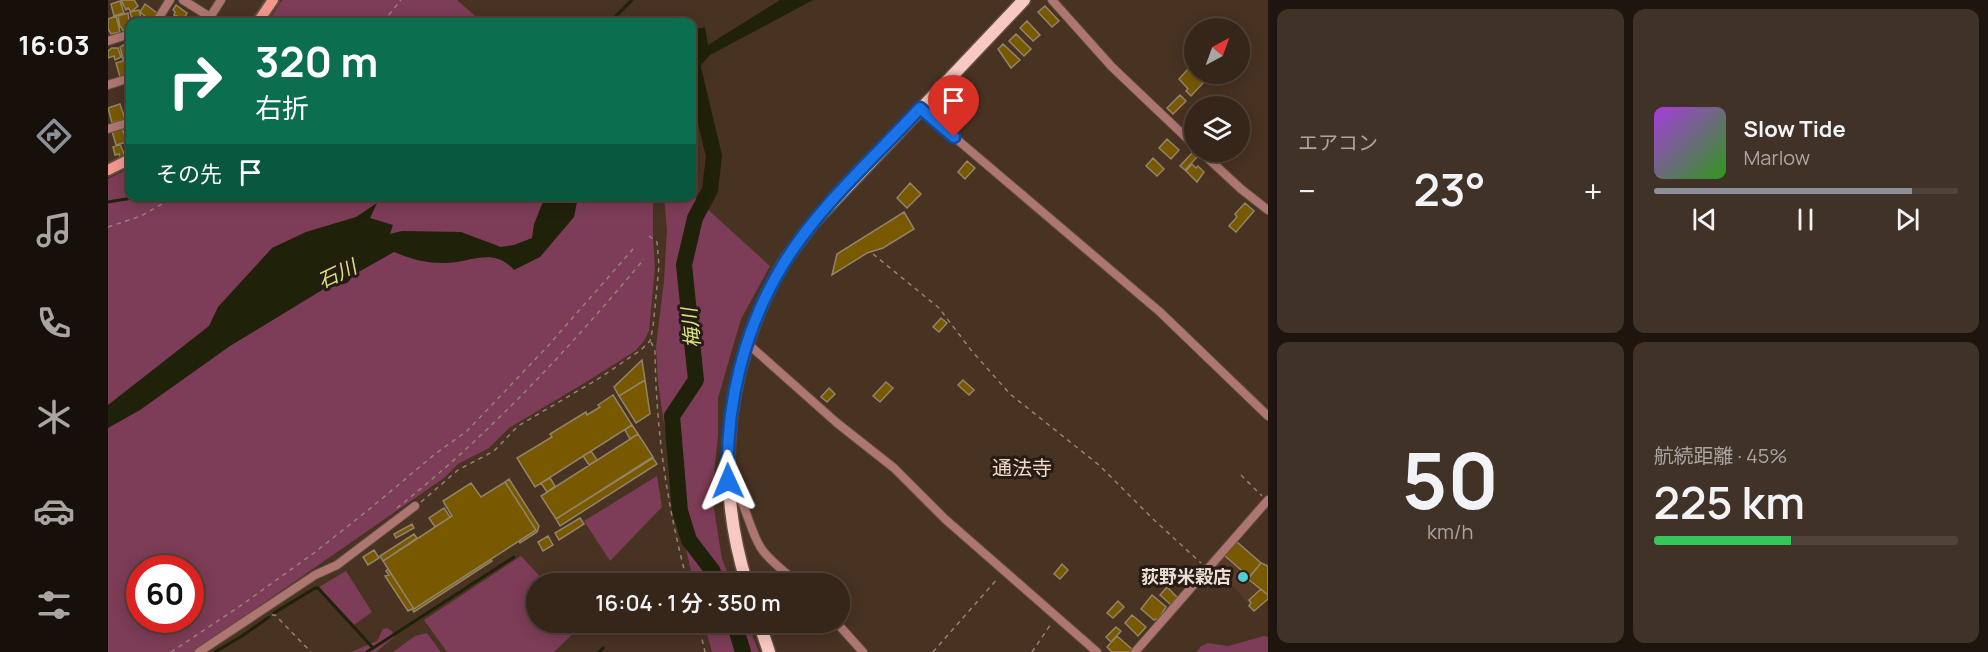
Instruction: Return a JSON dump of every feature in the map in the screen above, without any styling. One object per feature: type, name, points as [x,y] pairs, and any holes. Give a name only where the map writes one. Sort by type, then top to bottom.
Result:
[{"type":"main road","points":[[744,573],[733,528],[728,481],[730,418],[737,378],[747,343],[767,294],[784,263],[836,197],[1024,0]]},
{"type":"main road","points":[[763,633],[769,652]]},
{"type":"street","points":[[159,18],[170,0]]},
{"type":"street","points":[[183,0],[206,18]]},
{"type":"street","points":[[209,18],[221,0]]},
{"type":"street","points":[[261,18],[273,0]]},
{"type":"street","points":[[1052,0],[1112,67],[1184,135]]},
{"type":"street","points":[[108,41],[126,35]]},
{"type":"street","points":[[108,85],[126,79]]},
{"type":"street","points":[[920,108],[1160,312],[1268,416]]},
{"type":"street","points":[[108,129],[126,123]]},
{"type":"street","points":[[108,170],[126,161]]},
{"type":"street","points":[[1212,162],[1268,210]]},
{"type":"street","points":[[747,343],[837,423],[894,468],[945,519],[1097,652]]},
{"type":"street","points":[[728,481],[737,490],[762,549],[788,573]]},
{"type":"street","points":[[1135,652],[1268,501]]},
{"type":"street","points":[[199,652],[315,575],[338,565],[415,506]]},
{"type":"street","points":[[846,633],[863,652]]},
{"type":"path","points":[[386,18],[400,0]]},
{"type":"path","points":[[108,227],[141,216],[167,201]]},
{"type":"path","points":[[415,506],[458,470],[494,451],[518,426],[598,379],[650,341],[654,327],[659,266],[657,242],[650,236]]},
{"type":"path","points":[[171,652],[314,553],[435,454],[467,431],[547,347],[633,249]]},
{"type":"path","points":[[873,254],[939,308],[971,350],[1010,394],[1099,465],[1208,569]]},
{"type":"path","points":[[396,509],[433,480],[491,427],[557,358],[644,259]]},
{"type":"path","points":[[650,341],[655,351],[657,423],[667,498],[685,573]]},
{"type":"path","points":[[1241,475],[1268,501]]},
{"type":"path","points":[[933,652],[1004,570]]},
{"type":"path","points":[[270,615],[275,615],[311,652]]},
{"type":"path","points":[[1032,652],[1057,616]]},
{"type":"path","points":[[701,633],[705,652]]},
{"type":"shaded area","points":[[282,0],[457,0],[477,18],[271,18]]},
{"type":"shaded area","points":[[126,170],[126,201],[653,201],[655,268],[649,331],[635,351],[509,428],[489,448],[458,464],[444,478],[193,652],[108,652],[108,179]]},
{"type":"shaded area","points":[[696,199],[770,266],[741,319],[718,398],[718,435],[712,496],[722,559],[728,573],[692,573],[670,483],[656,346],[664,281],[667,230],[664,201],[696,201]]},
{"type":"shaded area","points":[[657,476],[662,507],[610,561],[584,521]]},
{"type":"shaded area","name":"荻野米穀店","points":[[1236,541],[1268,566],[1268,600],[1254,611],[1235,588],[1209,573]]},
{"type":"shaded area","points":[[521,556],[537,573],[526,573],[526,633],[574,633],[554,652],[447,652],[424,620]]},
{"type":"shaded area","points":[[346,571],[372,612],[354,625],[319,587]]},
{"type":"shaded area","points":[[387,628],[392,631],[394,637],[376,652],[351,652],[377,641],[383,629]]},
{"type":"shaded area","points":[[427,633],[441,652],[393,652],[415,636]]},
{"type":"shaded area","points":[[707,633],[751,633],[759,652],[712,652]]},
{"type":"shaded area","points":[[1264,636],[1268,637],[1268,652],[1197,652],[1201,646],[1208,643],[1228,646]]},
{"type":"water","points":[[780,0],[813,0],[710,55],[696,71],[696,29],[705,27],[708,45]]},
{"type":"water","name":"石川","points":[[543,201],[577,201],[574,217],[540,257],[514,270],[506,263],[489,257],[437,263],[406,257],[394,252],[355,274],[347,283],[327,287],[230,346],[140,410],[108,428],[108,405],[209,326],[218,307],[272,248],[306,232],[356,217],[377,203],[370,218],[393,225],[390,234],[402,231],[461,232],[501,247],[532,238],[534,224]]},
{"type":"building","points":[[121,0],[134,0],[138,6],[131,12],[128,8],[126,10]]},
{"type":"building","points":[[120,1],[124,13],[114,16],[111,4]]},
{"type":"building","points":[[145,4],[157,13],[153,18],[147,18],[140,12]]},
{"type":"building","points":[[176,5],[187,13],[184,18],[182,18],[174,15],[173,10]]},
{"type":"building","points":[[1045,6],[1059,21],[1052,27],[1038,12]]},
{"type":"building","points":[[139,10],[141,18],[132,18],[130,12]]},
{"type":"building","points":[[128,13],[126,30],[123,31],[120,27],[118,16]]},
{"type":"building","points":[[116,16],[120,32],[111,34],[108,29],[108,19]]},
{"type":"building","points":[[1027,21],[1040,35],[1033,41],[1020,28]]},
{"type":"building","points":[[1016,34],[1031,49],[1024,56],[1009,41]]},
{"type":"building","points":[[126,44],[126,58],[123,59],[120,47]]},
{"type":"building","points":[[1003,44],[1020,60],[1011,68],[998,49]]},
{"type":"building","points":[[118,48],[121,57],[115,60],[114,56],[108,58],[108,51]]},
{"type":"building","points":[[126,60],[126,76],[120,77],[116,63]]},
{"type":"building","points":[[1184,73],[1184,84],[1202,84],[1191,96],[1179,79]]},
{"type":"building","points":[[1180,95],[1184,99],[1184,103],[1173,114],[1167,108]]},
{"type":"building","points":[[120,104],[125,119],[112,123],[108,108]]},
{"type":"building","points":[[122,128],[126,142],[116,145],[112,131]]},
{"type":"building","points":[[1167,139],[1179,150],[1171,159],[1159,148]]},
{"type":"building","points":[[120,144],[125,156],[120,157],[119,154],[115,155],[113,147]]},
{"type":"building","points":[[1153,158],[1164,169],[1157,176],[1146,166]]},
{"type":"building","points":[[967,161],[975,168],[965,179],[958,172]]},
{"type":"building","points":[[1184,162],[1192,162],[1185,170],[1180,166]]},
{"type":"building","points":[[1192,164],[1204,172],[1197,182],[1186,171]]},
{"type":"building","points":[[910,183],[921,194],[907,208],[897,198]]},
{"type":"building","points":[[1245,203],[1254,211],[1236,232],[1229,226],[1237,217],[1235,214]]},
{"type":"building","points":[[904,212],[914,229],[883,248],[867,253],[832,275],[837,254]]},
{"type":"building","points":[[941,318],[947,323],[939,332],[933,327]]},
{"type":"building","points":[[642,360],[645,380],[619,396],[614,387]]},
{"type":"building","points":[[645,380],[650,414],[636,423],[619,396]]},
{"type":"building","points":[[963,380],[974,390],[969,395],[958,385]]},
{"type":"building","points":[[886,382],[893,388],[880,402],[873,396]]},
{"type":"building","points":[[829,388],[835,394],[827,402],[821,397]]},
{"type":"building","points":[[613,395],[632,425],[535,487],[517,458],[552,437],[550,434],[586,412],[587,415],[600,407],[598,405]]},
{"type":"building","points":[[632,425],[638,434],[630,439],[625,430]]},
{"type":"building","points":[[638,434],[653,457],[556,519],[541,496]]},
{"type":"building","points":[[591,451],[597,460],[589,465],[583,456]]},
{"type":"building","points":[[653,458],[657,464],[560,526],[556,519]]},
{"type":"building","points":[[550,478],[555,486],[547,492],[541,483]]},
{"type":"building","points":[[509,479],[539,526],[537,532],[520,543],[519,541],[536,530],[505,482]]},
{"type":"building","points":[[505,482],[536,530],[414,609],[383,561],[452,516],[443,501],[471,483],[481,497]]},
{"type":"building","points":[[444,508],[450,517],[435,527],[429,518]]},
{"type":"building","points":[[580,518],[584,524],[559,540],[555,533]]},
{"type":"building","points":[[412,524],[414,528],[396,538],[394,534]]},
{"type":"building","points":[[414,534],[417,538],[383,561],[380,556]]},
{"type":"building","points":[[548,536],[553,545],[543,551],[538,542]]},
{"type":"building","points":[[1237,542],[1261,563],[1249,577],[1224,555]]},
{"type":"building","points":[[374,550],[379,558],[368,565],[363,557]]},
{"type":"building","points":[[491,559],[492,561],[414,612],[412,609],[408,611],[385,576],[389,575],[386,571],[388,569],[414,609]]},
{"type":"building","points":[[1261,563],[1268,566],[1268,595],[1248,579]]},
{"type":"building","points":[[1062,564],[1068,570],[1060,579],[1054,574]]},
{"type":"building","points":[[1167,587],[1177,597],[1171,605],[1160,595]]},
{"type":"building","points":[[1261,589],[1268,595],[1268,599],[1254,611],[1249,606],[1251,603],[1249,600]]},
{"type":"building","points":[[1152,595],[1166,607],[1158,620],[1154,620],[1141,609]]},
{"type":"building","points":[[1118,601],[1124,607],[1113,618],[1107,613]]},
{"type":"building","points":[[1132,615],[1146,627],[1138,636],[1125,623]]},
{"type":"building","points":[[1116,627],[1121,631],[1111,642],[1106,637]]},
{"type":"building","points":[[1117,636],[1133,650],[1131,652],[1112,652],[1107,647]]},
{"type":"waterway","points":[[614,18],[632,0]]},
{"type":"waterway","name":"梅川","points":[[696,81],[714,156],[710,190],[695,218],[684,265],[696,380],[672,416],[680,511],[689,540],[713,573]]},
{"type":"waterway","points":[[108,202],[126,199]]},
{"type":"waterway","points":[[367,652],[514,557]]},
{"type":"waterway","points":[[274,613],[318,588],[373,648]]},
{"type":"waterway","points":[[215,652],[269,617]]},
{"type":"waterway","name":"梅川","points":[[737,633],[743,652]]},
{"type":"waterway","points":[[599,652],[603,648]]},
{"type":"place","name":"荻野米穀店","points":[[1243,577]]},
{"type":"district","name":"通法寺","points":[[1022,468]]},
{"type":"route","points":[[728,481],[730,418],[737,378],[758,316],[784,263],[813,223],[920,108],[954,137]]}]
